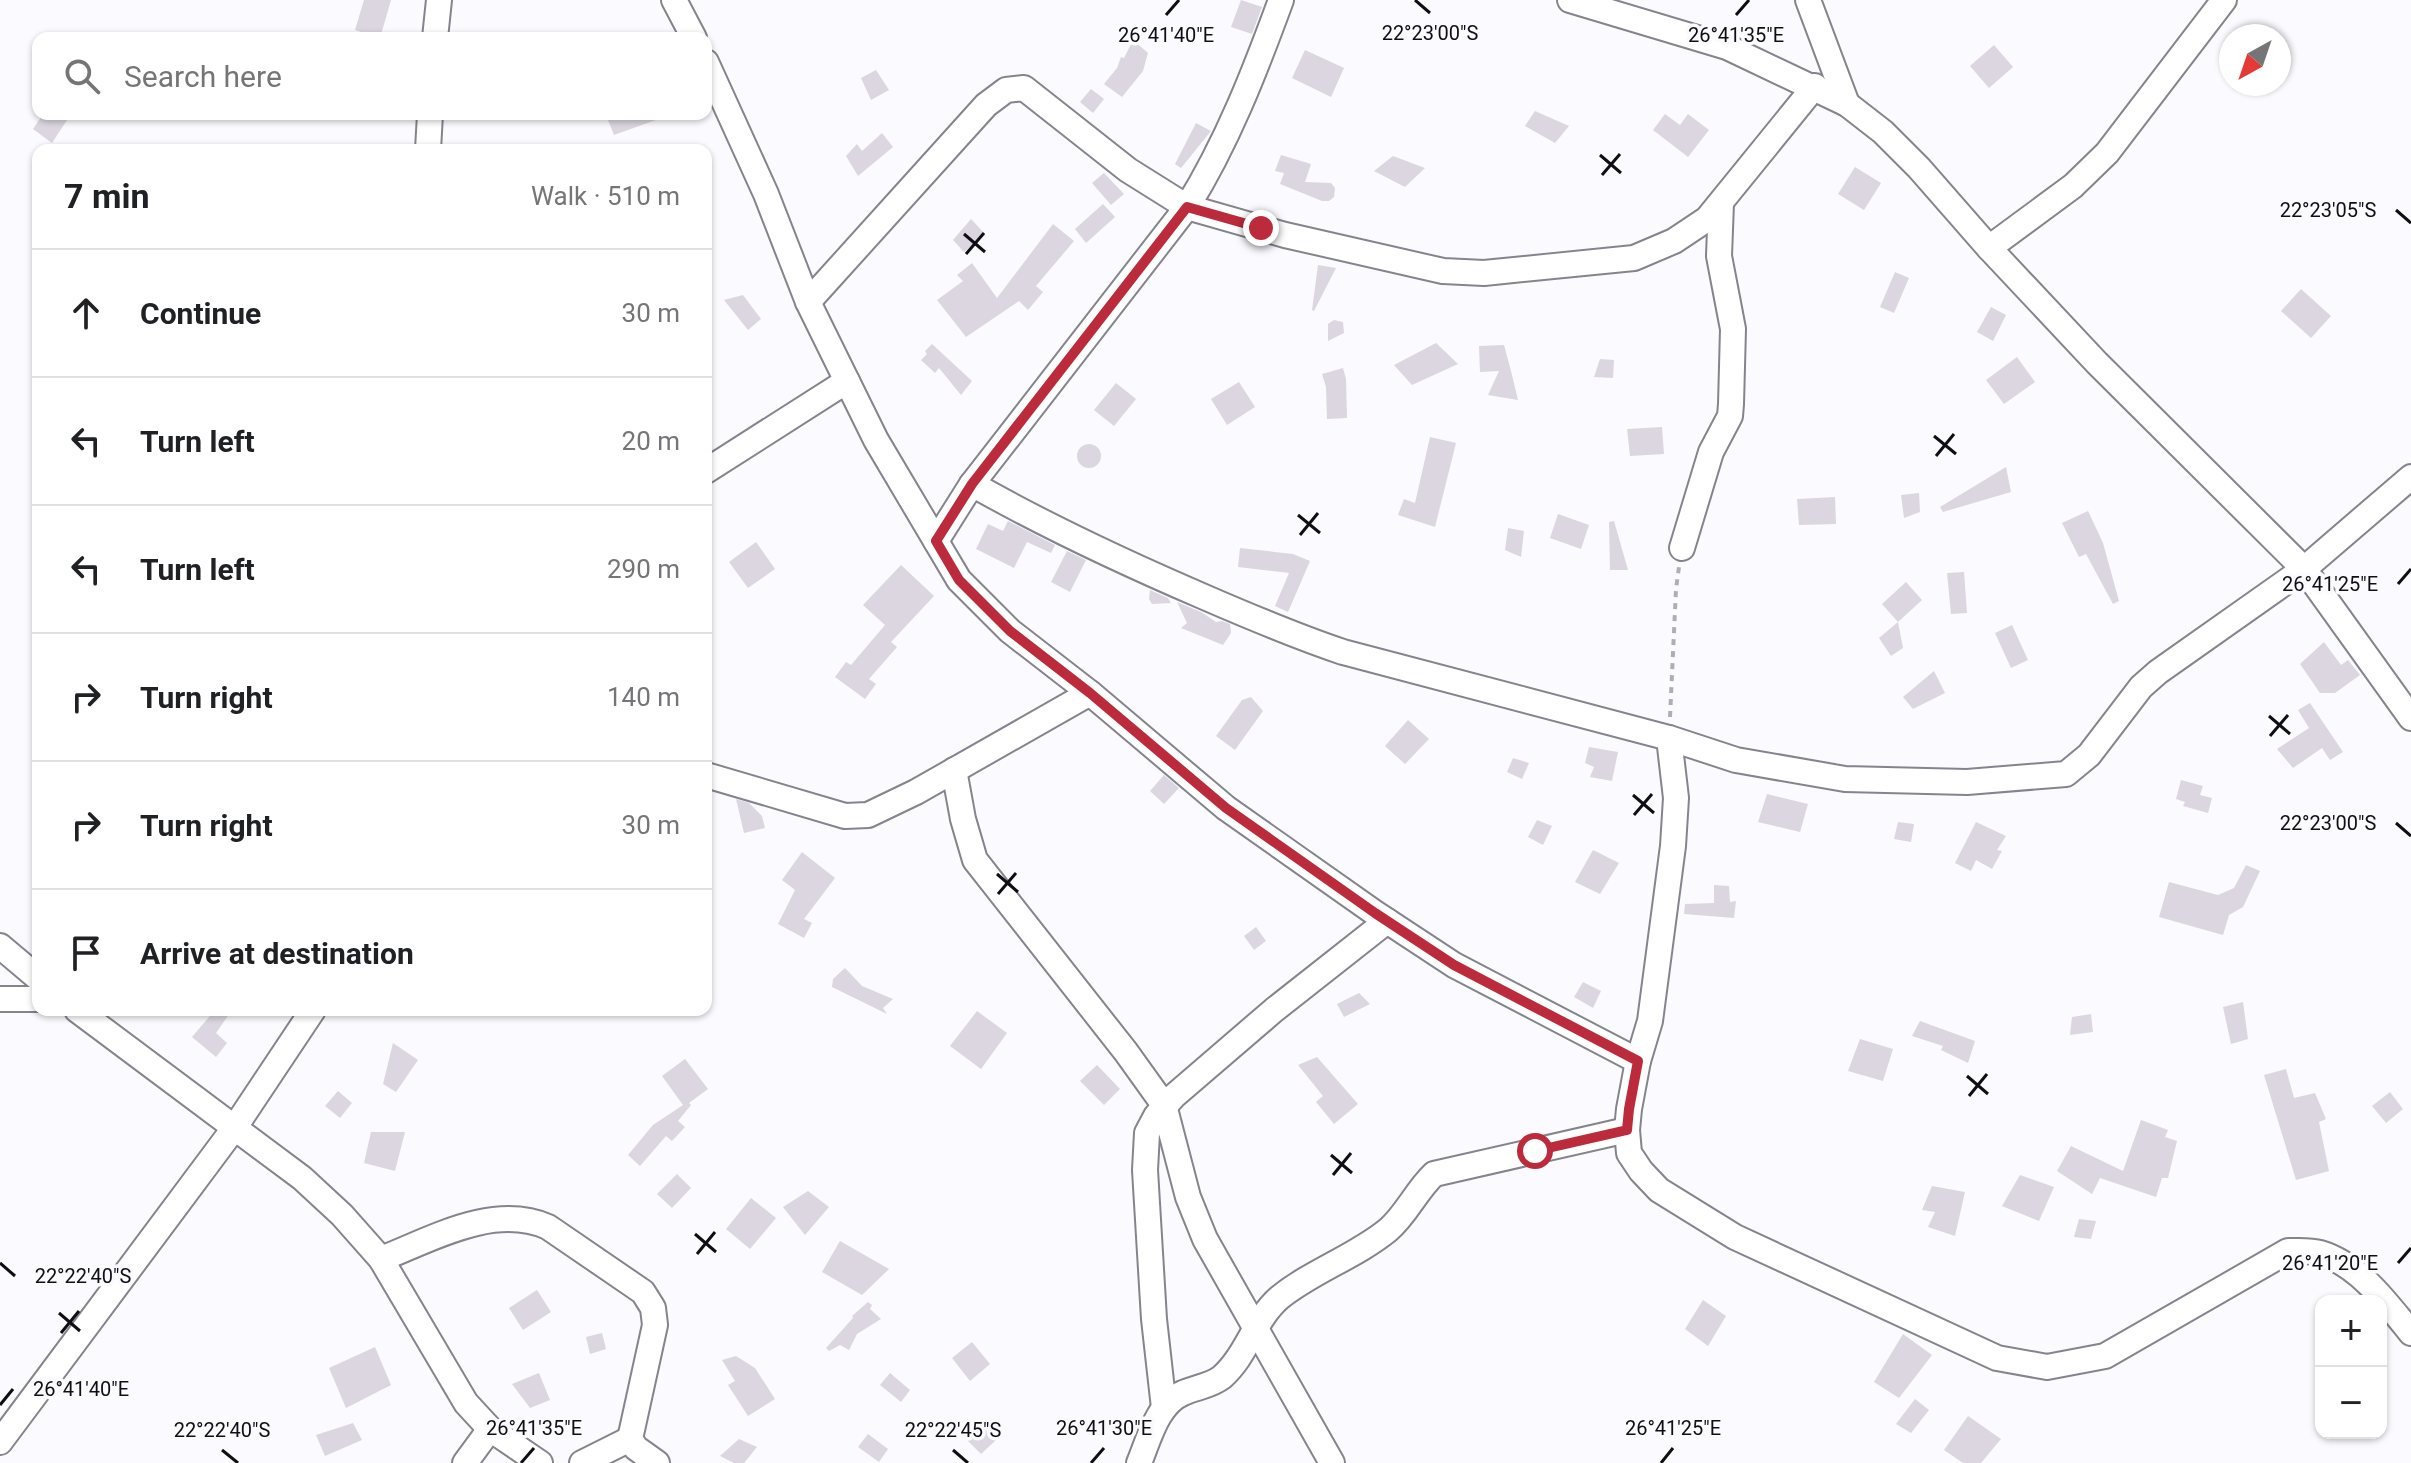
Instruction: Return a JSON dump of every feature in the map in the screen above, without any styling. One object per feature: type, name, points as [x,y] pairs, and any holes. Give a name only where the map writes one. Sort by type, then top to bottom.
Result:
[{"type":"street","points":[[436,32],[439,0]]},
{"type":"street","points":[[674,0],[691,32]]},
{"type":"street","points":[[936,541],[972,484],[1187,207],[1203,181],[1254,71],[1281,0]]},
{"type":"street","points":[[1808,0],[1847,104]]},
{"type":"street","points":[[1989,248],[2073,186],[2107,153],[2224,0]]},
{"type":"street","points":[[1581,2],[1727,47],[1815,86],[1847,104],[1883,132],[2097,363],[2304,569],[2411,718]]},
{"type":"street","points":[[712,75],[766,194],[808,302],[876,440],[959,580],[974,598],[1199,787],[1387,921],[1490,986],[1638,1061]]},
{"type":"street","points":[[808,302],[986,105],[1006,90],[1024,88],[1128,170],[1187,207],[1285,235],[1443,271],[1484,273],[1634,258],[1674,241],[1707,219],[1815,86]]},
{"type":"street","points":[[428,144],[430,120]]},
{"type":"street","points":[[1682,548],[1711,452],[1730,416],[1733,329],[1719,256],[1721,203]]},
{"type":"street","points":[[712,467],[847,381]]},
{"type":"street","points":[[972,484],[1129,565],[1299,637],[1343,652],[1669,738],[1736,760],[1845,779],[1967,782],[2059,776],[2073,769],[2089,755],[2141,687],[2158,672],[2304,569],[2411,477]]},
{"type":"street","points":[[712,777],[845,816],[868,815],[1090,693]]},
{"type":"street","points":[[1669,738],[1676,798],[1673,846],[1650,1021],[1638,1061],[1627,1130],[1629,1153],[1659,1190],[1735,1237],[1997,1358],[2047,1367],[2105,1356],[2288,1251],[2316,1251],[2340,1260],[2384,1300],[2411,1333]]},
{"type":"street","points":[[954,770],[975,860],[1164,1105],[1188,1197],[1205,1239],[1332,1463]]},
{"type":"street","points":[[1164,1408],[1154,1319],[1145,1170],[1147,1133],[1164,1105],[1274,1010],[1387,921]]},
{"type":"street","points":[[0,946],[32,973]]},
{"type":"street","points":[[0,999],[32,999]]},
{"type":"street","points":[[85,1016],[302,1178],[342,1215],[381,1259],[466,1403],[490,1429],[537,1462]]},
{"type":"street","points":[[0,1442],[235,1127],[309,1016]]},
{"type":"street","points":[[1139,1463],[1164,1408],[1174,1398],[1223,1376],[1264,1313],[1281,1297],[1391,1228],[1420,1187],[1434,1174],[1627,1130]]},
{"type":"street","points":[[381,1259],[459,1229],[504,1218],[531,1219],[548,1227],[643,1292],[653,1308],[655,1325],[630,1439],[636,1448],[657,1463]]},
{"type":"street","points":[[465,1463],[490,1429]]},
{"type":"street","points":[[582,1463],[630,1439]]},
{"type":"path","points":[[1669,738],[1676,589],[1682,548]]},
{"type":"building","points":[[364,0],[391,0],[382,32],[355,30]]},
{"type":"building","points":[[1241,0],[1262,7],[1252,34],[1231,27]]},
{"type":"building","points":[[1133,40],[1148,53],[1143,71],[1122,97],[1104,84]]},
{"type":"building","points":[[1994,45],[2013,67],[1989,88],[1970,66]]},
{"type":"building","points":[[1305,50],[1344,68],[1331,97],[1292,78]]},
{"type":"building","points":[[876,70],[889,90],[871,100],[861,78]]},
{"type":"building","points":[[1091,89],[1104,99],[1093,113],[1080,102]]},
{"type":"building","points":[[1535,111],[1569,126],[1555,143],[1525,126]]},
{"type":"building","points":[[1665,114],[1680,125],[1688,114],[1709,130],[1688,157],[1653,130]]},
{"type":"building","points":[[39,120],[67,120],[52,143],[33,129]]},
{"type":"building","points":[[608,120],[656,120],[614,135]]},
{"type":"building","points":[[1196,123],[1211,131],[1181,168],[1175,164]]},
{"type":"building","points":[[882,133],[893,147],[858,176],[846,156],[857,144],[862,151]]},
{"type":"building","points":[[1281,155],[1311,164],[1305,182],[1331,183],[1335,188],[1334,197],[1322,201],[1280,184],[1284,173],[1275,171]]},
{"type":"building","points":[[1393,156],[1425,168],[1405,187],[1374,171]]},
{"type":"building","points":[[1855,167],[1881,183],[1864,210],[1838,194]]},
{"type":"building","points":[[1104,173],[1124,194],[1111,205],[1092,183]]},
{"type":"building","points":[[1103,204],[1115,217],[1086,243],[1075,229]]},
{"type":"building","points":[[971,219],[985,234],[964,252],[953,240]]},
{"type":"building","points":[[1053,224],[1074,241],[1036,286],[1043,292],[1028,310],[1019,301],[966,337],[937,300],[963,281],[957,275],[972,263],[997,298]]},
{"type":"building","points":[[1318,265],[1336,268],[1314,311],[1312,310]]},
{"type":"building","points":[[1895,272],[1909,278],[1894,313],[1880,307]]},
{"type":"building","points":[[2301,289],[2331,316],[2311,338],[2281,311]]},
{"type":"building","points":[[743,295],[761,319],[748,330],[724,300]]},
{"type":"building","points":[[1991,307],[2006,315],[1993,341],[1977,332]]},
{"type":"building","points":[[1334,320],[1343,322],[1344,333],[1328,341],[1328,324]]},
{"type":"building","points":[[1436,343],[1458,364],[1412,385],[1394,365]]},
{"type":"building","points":[[932,344],[972,381],[961,395],[939,368],[935,373],[921,360]]},
{"type":"building","points":[[1504,345],[1518,400],[1488,395],[1499,371],[1480,372],[1479,346]]},
{"type":"building","points":[[2017,357],[2035,382],[2004,404],[1986,380]]},
{"type":"building","points":[[1600,359],[1614,360],[1613,378],[1594,377]]},
{"type":"building","points":[[1343,368],[1347,418],[1327,419],[1326,387],[1322,374]]},
{"type":"building","points":[[1239,382],[1255,407],[1227,425],[1211,399]]},
{"type":"building","points":[[1116,383],[1136,399],[1114,426],[1094,410]]},
{"type":"building","points":[[1662,427],[1664,454],[1630,456],[1627,429]]},
{"type":"building","points":[[1430,437],[1456,443],[1435,527],[1398,515],[1404,499],[1415,503]]},
{"type":"building","points":[[1089,444],[1098,447],[1101,456],[1098,465],[1089,468],[1080,465],[1077,456],[1080,447]]},
{"type":"building","points":[[2006,467],[2011,492],[1943,512],[1940,507]]},
{"type":"building","points":[[1919,493],[1920,512],[1904,518],[1901,495]]},
{"type":"building","points":[[1835,497],[1836,524],[1799,525],[1797,499]]},
{"type":"building","points":[[2088,511],[2103,543],[2119,601],[2113,604],[2086,554],[2079,557],[2062,523]]},
{"type":"building","points":[[1558,514],[1589,525],[1581,549],[1550,538]]},
{"type":"building","points":[[1008,521],[1055,545],[1051,553],[1027,542],[1014,568],[976,549],[988,524],[1003,531]]},
{"type":"building","points":[[1614,521],[1628,570],[1610,570],[1609,522]]},
{"type":"building","points":[[1508,528],[1524,531],[1521,557],[1505,550]]},
{"type":"building","points":[[756,542],[775,569],[748,588],[729,562]]},
{"type":"building","points":[[1240,548],[1293,554],[1310,561],[1288,612],[1275,606],[1289,573],[1238,567]]},
{"type":"building","points":[[1067,551],[1086,560],[1070,592],[1051,582]]},
{"type":"building","points":[[901,565],[934,596],[891,642],[897,647],[869,679],[876,684],[865,699],[835,677],[846,662],[851,665],[885,625],[863,605]]},
{"type":"building","points":[[1964,572],[1967,613],[1951,614],[1947,573]]},
{"type":"building","points":[[1906,582],[1922,600],[1898,622],[1882,604]]},
{"type":"building","points":[[1150,590],[1168,598],[1171,603],[1152,604]]},
{"type":"building","points":[[1177,602],[1216,622],[1230,624],[1231,633],[1223,645],[1181,628],[1187,623]]},
{"type":"building","points":[[1898,622],[1903,648],[1891,656],[1879,638]]},
{"type":"building","points":[[2012,625],[2028,660],[2011,668],[1995,633]]},
{"type":"building","points":[[2324,642],[2341,665],[2348,660],[2360,675],[2335,693],[2320,693],[2300,664]]},
{"type":"building","points":[[1934,671],[1945,693],[1913,709],[1903,697]]},
{"type":"building","points":[[1251,697],[1263,711],[1235,750],[1216,736],[1242,700]]},
{"type":"building","points":[[2310,703],[2343,752],[2330,760],[2322,748],[2293,768],[2277,749],[2309,728],[2298,710]]},
{"type":"building","points":[[1408,720],[1429,739],[1405,764],[1385,746]]},
{"type":"building","points":[[1589,747],[1618,752],[1612,781],[1590,777],[1594,767],[1585,763]]},
{"type":"building","points":[[1513,758],[1529,763],[1522,779],[1507,772]]},
{"type":"building","points":[[1164,775],[1179,788],[1164,804],[1150,791]]},
{"type":"building","points":[[2181,780],[2203,786],[2200,795],[2212,798],[2208,813],[2183,806],[2185,802],[2176,799]]},
{"type":"building","points":[[1767,794],[1808,804],[1800,832],[1758,822]]},
{"type":"building","points":[[736,799],[749,803],[762,816],[765,828],[744,833]]},
{"type":"building","points":[[1537,820],[1552,826],[1543,845],[1528,837]]},
{"type":"building","points":[[1898,822],[1914,824],[1911,842],[1894,839]]},
{"type":"building","points":[[1976,822],[2006,836],[1997,850],[2002,851],[1992,869],[1976,860],[1971,871],[1955,863]]},
{"type":"building","points":[[1593,850],[1619,863],[1600,894],[1575,882]]},
{"type":"building","points":[[802,852],[835,878],[804,919],[812,923],[804,938],[778,924],[795,890],[782,880]]},
{"type":"building","points":[[2246,865],[2260,871],[2243,907],[2229,915],[2223,935],[2159,917],[2169,882],[2218,895],[2234,888]]},
{"type":"building","points":[[1714,885],[1729,886],[1730,902],[1736,901],[1734,918],[1684,914],[1685,904],[1714,903]]},
{"type":"building","points":[[1256,927],[1266,941],[1254,950],[1244,936]]},
{"type":"building","points":[[845,968],[862,986],[893,999],[883,1008],[887,1014],[832,987],[833,979]]},
{"type":"building","points":[[1583,982],[1601,991],[1593,1008],[1574,997]]},
{"type":"building","points":[[1359,993],[1370,1004],[1344,1017],[1337,1004]]},
{"type":"building","points":[[2243,1002],[2248,1039],[2231,1044],[2223,1007]]},
{"type":"building","points":[[977,1011],[1007,1033],[981,1069],[950,1046]]},
{"type":"building","points":[[2091,1014],[2093,1032],[2070,1035],[2072,1017]]},
{"type":"building","points":[[210,1016],[228,1016],[216,1033],[227,1043],[216,1057],[192,1037]]},
{"type":"building","points":[[1920,1021],[1975,1041],[1968,1063],[1941,1050],[1943,1046],[1912,1036]]},
{"type":"building","points":[[1860,1039],[1893,1049],[1883,1081],[1848,1071]]},
{"type":"building","points":[[393,1043],[418,1060],[396,1092],[383,1084]]},
{"type":"building","points":[[1317,1057],[1358,1104],[1334,1124],[1316,1102],[1323,1096],[1298,1065]]},
{"type":"building","points":[[685,1059],[708,1089],[689,1103],[691,1105],[678,1121],[685,1127],[672,1141],[666,1136],[640,1166],[628,1155],[653,1125],[683,1105],[662,1076]]},
{"type":"building","points":[[1097,1065],[1120,1089],[1104,1105],[1080,1081]]},
{"type":"building","points":[[2286,1069],[2294,1098],[2315,1093],[2326,1119],[2319,1122],[2329,1171],[2296,1180],[2264,1075]]},
{"type":"building","points":[[338,1091],[352,1103],[340,1118],[325,1106]]},
{"type":"building","points":[[2390,1092],[2403,1109],[2386,1123],[2372,1106]]},
{"type":"building","points":[[2141,1120],[2168,1130],[2165,1137],[2177,1141],[2168,1178],[2162,1178],[2156,1197],[2100,1178],[2092,1194],[2057,1171],[2071,1146],[2123,1171]]},
{"type":"building","points":[[371,1132],[405,1132],[395,1171],[364,1163]]},
{"type":"building","points":[[677,1174],[691,1188],[672,1208],[657,1194]]},
{"type":"building","points":[[2020,1175],[2054,1187],[2039,1221],[2002,1206]]},
{"type":"building","points":[[1932,1186],[1965,1192],[1955,1236],[1928,1227],[1935,1212],[1922,1210]]},
{"type":"building","points":[[808,1191],[829,1207],[805,1235],[783,1207]]},
{"type":"building","points":[[751,1198],[776,1218],[750,1249],[726,1229]]},
{"type":"building","points":[[2079,1219],[2096,1221],[2091,1239],[2074,1237]]},
{"type":"building","points":[[840,1241],[889,1269],[862,1295],[822,1272]]},
{"type":"building","points":[[537,1290],[551,1312],[523,1330],[509,1308]]},
{"type":"building","points":[[1703,1300],[1726,1316],[1708,1346],[1685,1329]]},
{"type":"building","points":[[868,1302],[872,1305],[870,1309],[881,1319],[857,1334],[849,1350],[840,1345],[829,1351],[826,1348]]},
{"type":"building","points":[[602,1333],[606,1349],[590,1354],[586,1337]]},
{"type":"building","points":[[1903,1334],[1932,1355],[1899,1398],[1874,1382]]},
{"type":"building","points":[[972,1342],[990,1364],[970,1381],[952,1358]]},
{"type":"building","points":[[375,1347],[391,1385],[346,1408],[329,1368]]},
{"type":"building","points":[[736,1356],[755,1368],[775,1399],[748,1416],[728,1385],[735,1381],[722,1360]]},
{"type":"building","points":[[539,1373],[550,1400],[530,1408],[512,1384]]},
{"type":"building","points":[[890,1373],[910,1390],[901,1402],[880,1385]]},
{"type":"building","points":[[1915,1399],[1929,1410],[1911,1433],[1896,1424]]},
{"type":"building","points":[[1968,1416],[2001,1439],[1981,1463],[1963,1463],[1944,1450]]},
{"type":"building","points":[[353,1423],[362,1440],[325,1456],[316,1435]]},
{"type":"building","points":[[982,1426],[996,1440],[981,1454],[968,1441]]},
{"type":"building","points":[[868,1434],[888,1449],[879,1462],[858,1447]]},
{"type":"building","points":[[739,1439],[757,1447],[744,1463],[734,1463],[720,1456]]},
{"type":"route","points":[[1261,228],[1187,207],[972,484],[936,541],[959,580],[974,598],[1226,808],[1454,965],[1638,1061],[1627,1130],[1535,1151]]}]
